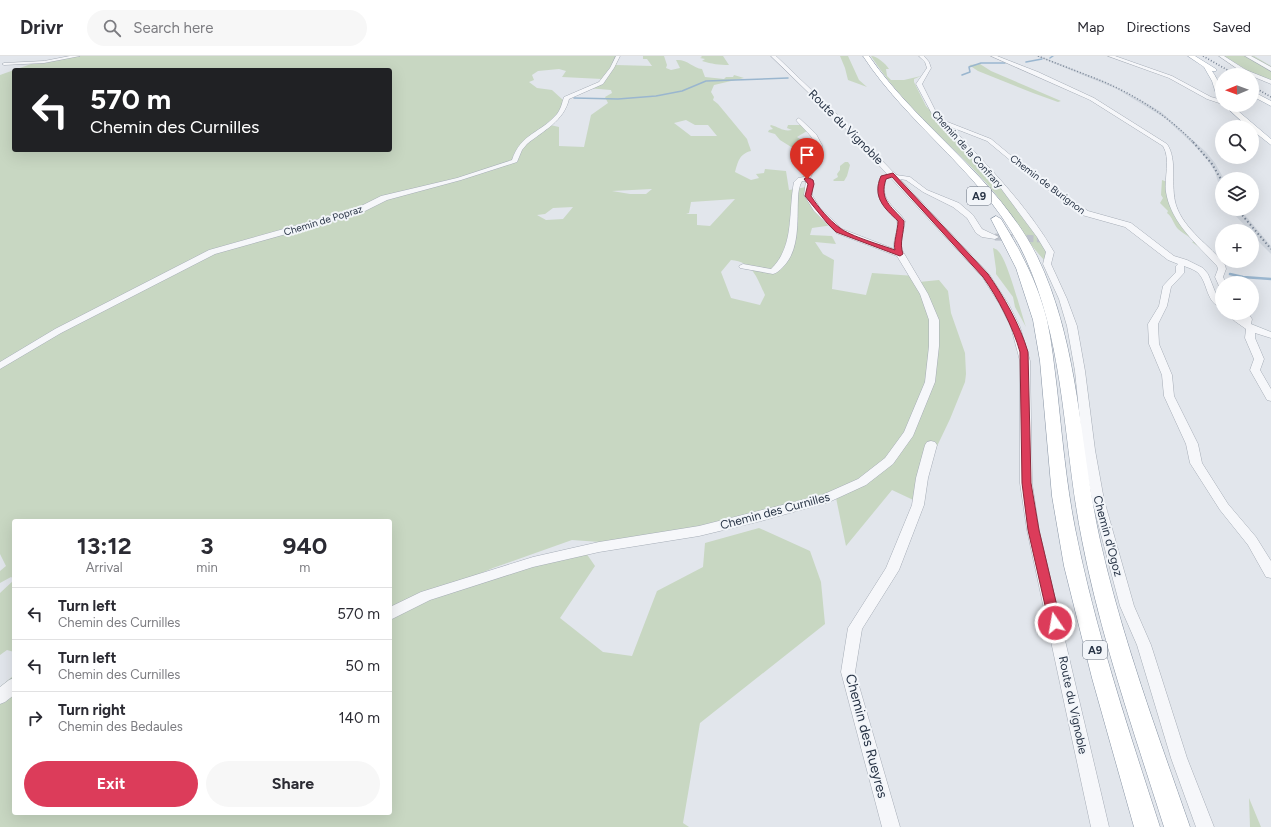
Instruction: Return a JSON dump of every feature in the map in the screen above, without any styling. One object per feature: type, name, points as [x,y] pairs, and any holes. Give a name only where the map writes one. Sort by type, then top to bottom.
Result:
[{"type":"highway","name":"A9","points":[[855,56],[880,90],[968,182],[987,206],[1006,235],[1020,263],[1036,306],[1042,332],[1048,368],[1057,469],[1066,526],[1089,629],[1147,827]]},
{"type":"highway","name":"A9","points":[[866,56],[892,90],[964,165],[996,202],[1019,235],[1045,286],[1053,310],[1064,355],[1082,497],[1104,597],[1125,670],[1177,827]]},
{"type":"main road","points":[[1191,56],[1215,72]]},
{"type":"main road","points":[[1207,66],[1215,78]]},
{"type":"main road","points":[[1268,100],[1271,104]]},
{"type":"main road","points":[[1235,112],[1271,143]]},
{"type":"street","points":[[1,64],[47,56]]},
{"type":"street","points":[[1,64],[44,62],[78,56]]},
{"type":"street","name":"Chemin de Popraz","points":[[0,366],[58,331],[212,252],[358,211],[384,198],[459,179],[514,161],[517,157],[518,150],[561,113],[566,106],[566,98],[601,83],[612,68],[618,56]]},
{"type":"street","name":"Route du Vignoble","points":[[774,56],[848,127],[986,276],[998,295],[1021,342],[1025,361],[1026,483],[1033,530],[1100,827]]},
{"type":"street","name":"Chemin de la Confrary","points":[[921,56],[927,62],[929,68],[927,73],[921,79],[920,87],[928,104],[996,178],[1042,239]]},
{"type":"street","points":[[993,56],[1036,73],[1092,99],[1106,110],[1165,145],[1169,151],[1169,186],[1171,199],[1177,215],[1181,222],[1221,265],[1219,276]]},
{"type":"street","points":[[1110,56],[1182,82],[1211,100],[1215,100]]},
{"type":"street","points":[[1221,56],[1241,68]]},
{"type":"street","points":[[1247,56],[1271,68]]},
{"type":"street","points":[[1259,77],[1271,74]]},
{"type":"street","points":[[1259,77],[1271,82]]},
{"type":"street","points":[[1259,82],[1271,88]]},
{"type":"street","points":[[799,120],[817,138],[821,149],[820,156],[807,175],[807,179]]},
{"type":"street","name":"Chemin de Burignon","points":[[942,121],[989,140],[1024,169],[1085,213],[1128,226],[1150,240],[1171,258],[1184,262],[1200,270],[1204,274],[1212,295],[1215,298]]},
{"type":"street","points":[[900,254],[897,246],[901,231],[901,221],[885,206],[880,189],[883,178],[894,175],[908,178],[922,189],[956,205],[970,217],[979,231],[985,235],[995,237]]},
{"type":"street","points":[[743,266],[773,272],[778,268],[787,254],[791,242],[797,182],[800,179],[810,180],[811,184],[808,196],[829,222],[839,230],[900,254]]},
{"type":"street","name":"Chemin d'Ogoz","points":[[1042,239],[1050,252],[1047,264],[1063,299],[1072,326],[1080,371],[1089,450],[1098,500],[1127,606],[1144,645],[1179,758],[1205,827]]},
{"type":"street","name":"Chemin des Curnilles","points":[[392,613],[426,596],[533,562],[598,547],[668,537],[747,519],[825,499],[862,482],[889,460],[909,433],[930,382],[934,346],[934,320],[924,294],[900,254]]},
{"type":"street","points":[[1184,262],[1180,266],[1180,273],[1167,286],[1163,306],[1153,324],[1154,344],[1167,375],[1169,396],[1192,444],[1196,463],[1224,507],[1252,541],[1271,573]]},
{"type":"street","points":[[1240,320],[1257,331],[1271,335]]},
{"type":"street","points":[[1247,320],[1250,338],[1259,359],[1256,370],[1271,398]]},
{"type":"street","name":"Chemin des Rueyres","points":[[891,827],[848,672],[855,628],[892,570],[918,504],[922,478],[931,445]]},
{"type":"street","points":[[0,697],[12,687]]},
{"type":"shaded area","points":[[1036,56],[1040,56],[1106,82],[1161,112],[1206,152],[1220,172],[1215,172],[1207,159],[1165,118],[1117,89]]},
{"type":"shaded area","points":[[1236,216],[1246,216],[1253,224],[1243,224]]},
{"type":"shaded area","points":[[1259,232],[1271,246],[1271,254],[1259,242]]},
{"type":"green space","points":[[69,56],[619,56],[616,65],[652,66],[647,59],[643,59],[643,56],[664,56],[667,65],[666,68],[671,70],[680,68],[676,60],[680,60],[702,69],[705,77],[724,79],[726,77],[733,77],[734,75],[744,78],[714,85],[711,92],[714,97],[713,100],[747,139],[751,150],[741,156],[735,172],[751,180],[759,178],[756,174],[764,173],[765,169],[786,171],[789,190],[812,186],[810,196],[833,225],[812,228],[810,235],[832,236],[836,244],[815,242],[823,254],[834,260],[832,289],[866,295],[872,273],[915,276],[919,282],[939,280],[948,291],[951,313],[965,353],[966,374],[965,382],[950,419],[930,461],[924,505],[892,490],[846,546],[836,498],[702,533],[642,545],[572,540],[493,568],[433,594],[584,550],[595,566],[560,618],[603,652],[632,656],[657,591],[703,567],[705,543],[759,528],[810,551],[821,582],[825,624],[700,723],[683,823],[689,827],[0,827],[0,687],[12,677],[12,815],[392,815],[392,519],[12,519],[12,578],[0,583],[0,571],[6,566],[0,554],[0,75],[12,71],[12,152],[392,152],[392,68],[20,68],[31,64]],"holes":[[[559,69],[566,71],[562,77],[602,79],[595,86],[587,88],[611,90],[612,93],[605,97],[608,103],[591,115],[584,147],[559,146],[559,127],[546,124],[559,113],[563,100],[552,90],[537,88],[529,82],[534,80],[532,75],[538,71]],[[686,120],[695,125],[708,125],[717,136],[691,136],[674,123]],[[652,189],[646,194],[630,194],[612,191]],[[735,199],[710,226],[697,225],[697,214],[686,214],[689,213],[691,202]],[[573,207],[563,219],[546,220],[537,215],[545,214],[553,208]],[[731,260],[738,261],[749,267],[757,277],[765,295],[760,305],[731,298],[721,272]]]},
{"type":"green space","points":[[701,56],[723,56],[729,65],[702,61],[705,59],[700,58],[702,57]]},
{"type":"green space","points":[[840,56],[848,56],[859,80],[867,87],[848,80]]},
{"type":"green space","points":[[871,56],[879,59],[888,67],[889,69],[886,69],[887,76],[891,80],[904,80],[921,76],[914,79],[914,82],[926,106],[1002,188],[1035,230],[1047,252],[1045,261],[988,185],[897,91]]},
{"type":"green space","points":[[1224,56],[1254,56],[1271,66],[1271,80],[1259,75],[1259,68],[1244,68]]},
{"type":"green space","points":[[980,64],[991,71],[1061,101],[1058,102],[1033,93],[978,71],[969,65]]},
{"type":"green space","points":[[771,125],[784,130],[792,130],[787,128],[788,125],[801,125],[807,131],[797,137],[806,143],[819,146],[815,157],[805,159],[797,156],[796,150],[780,140],[775,134],[768,132],[769,130],[773,129],[770,126]]},
{"type":"green space","points":[[845,162],[848,162],[850,165],[847,176],[844,181],[834,181],[833,180],[838,177],[837,174],[840,170],[840,166]]},
{"type":"green space","points":[[1162,180],[1167,182],[1174,210],[1200,248],[1192,242],[1195,241],[1178,229],[1167,213],[1168,211],[1160,203],[1163,198],[1161,195]]},
{"type":"green space","points":[[993,248],[997,249],[1002,256],[1014,286],[1026,327],[1015,307],[1013,297],[996,274]]},
{"type":"green space","points":[[12,582],[12,651],[7,650],[0,655],[0,593]]},
{"type":"green space","points":[[1249,798],[1261,827],[1250,827]]},
{"type":"waterway","points":[[1026,62],[1042,59]]},
{"type":"waterway","points":[[962,75],[970,72],[969,67],[981,63],[1005,63]]},
{"type":"waterway","points":[[574,98],[618,99],[656,96],[682,91],[706,81],[788,78]]},
{"type":"waterway","points":[[1230,274],[1243,277],[1271,279]]},
{"type":"tunnel","points":[[995,237],[1042,239]]},
{"type":"railway","points":[[1038,56],[1104,82],[1128,94],[1152,108],[1174,124],[1193,142]]},
{"type":"railway","points":[[1203,56],[1224,68]]},
{"type":"railway","points":[[1259,90],[1271,97]]},
{"type":"railway","points":[[1193,142],[1212,164],[1217,172]]},
{"type":"railway","points":[[1243,216],[1271,249]]},
{"type":"route","points":[[807,179],[810,180],[811,184],[808,191],[808,196],[829,222],[839,230],[900,254],[897,246],[902,226],[901,221],[885,206],[880,193],[880,185],[883,178],[893,174],[986,276],[995,289],[1021,342],[1024,352],[1026,483],[1033,530],[1055,623]]}]
